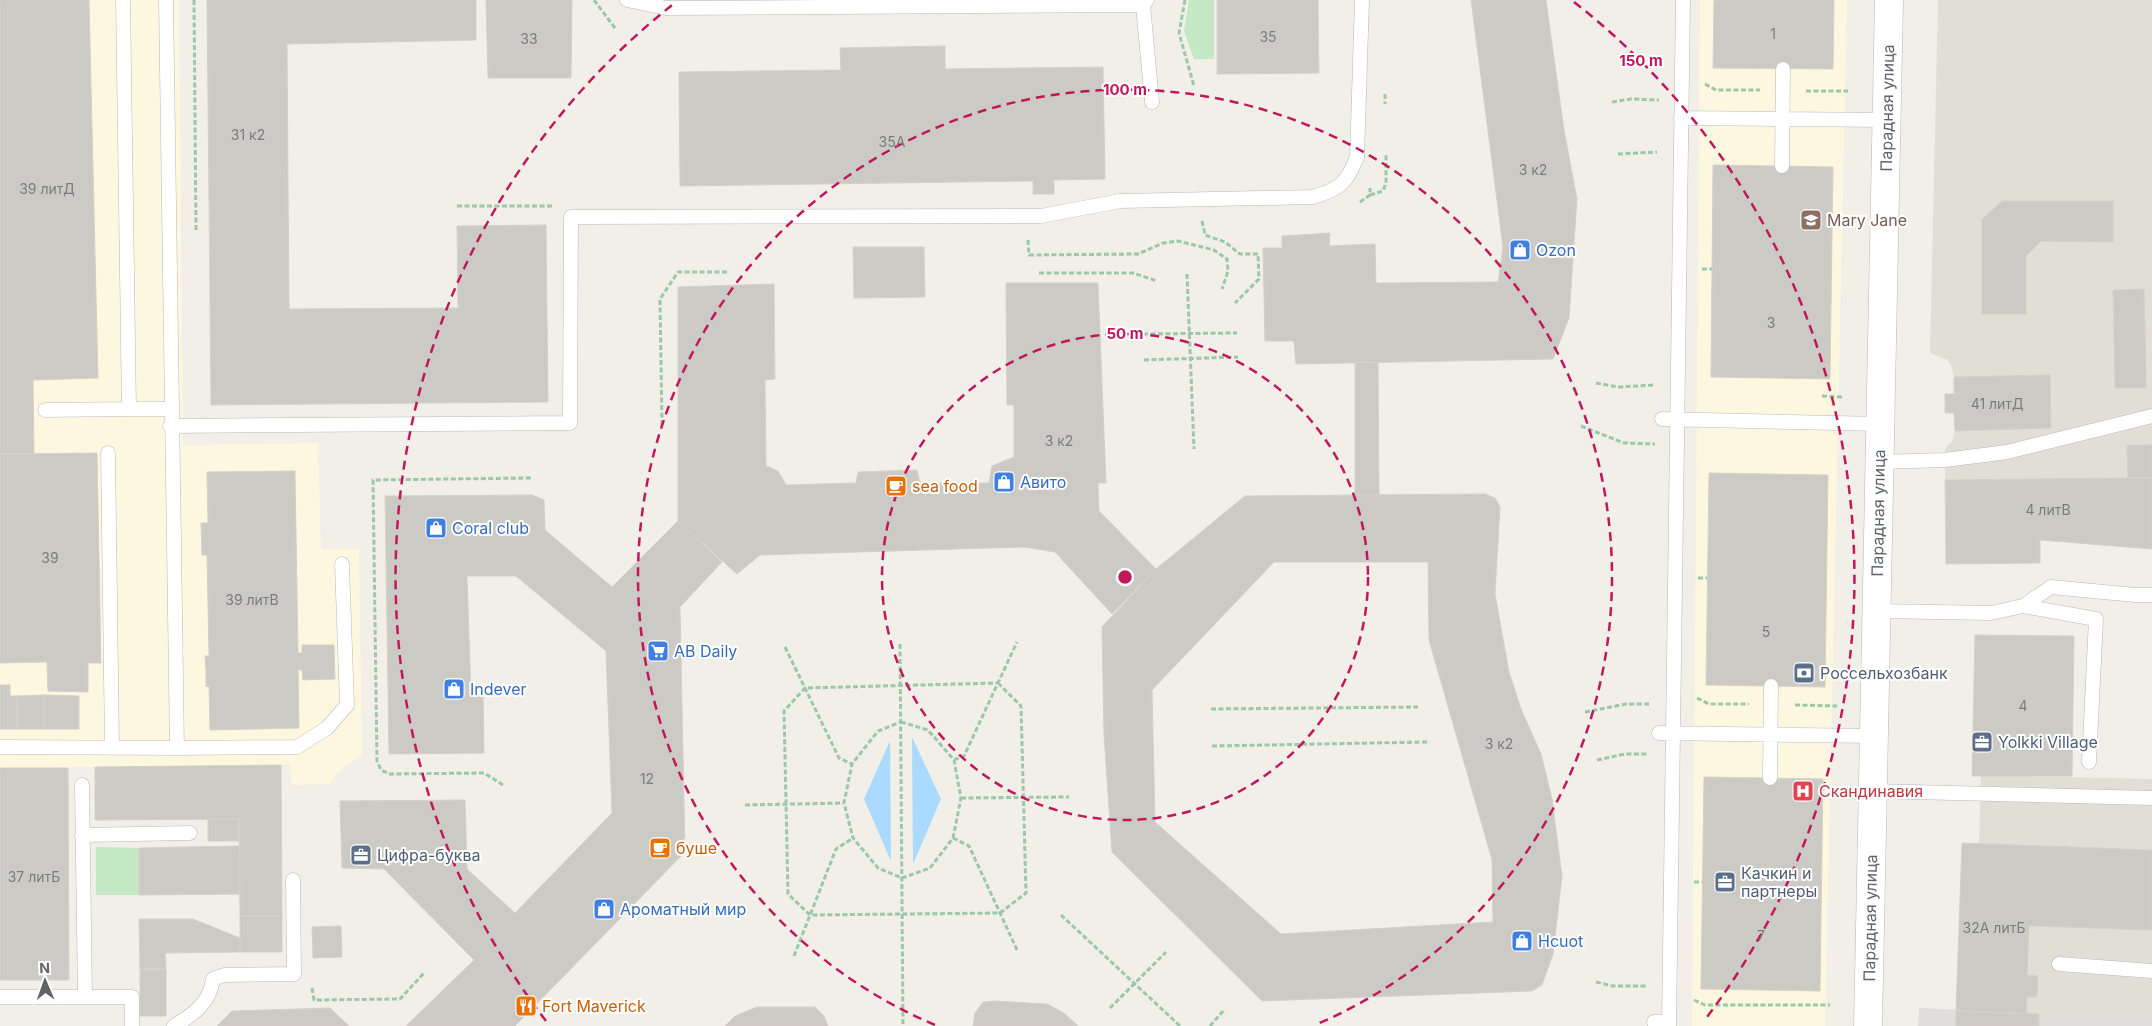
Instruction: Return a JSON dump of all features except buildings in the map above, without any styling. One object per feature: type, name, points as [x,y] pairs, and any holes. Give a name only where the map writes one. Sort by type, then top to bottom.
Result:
[{"type":"street","name":"Парадная улица","points":[[1868,1026],[1889,0]]},
{"type":"lane","points":[[123,0],[129,409]]},
{"type":"lane","points":[[166,0],[170,426],[177,748]]},
{"type":"lane","points":[[627,0],[666,8],[1145,2],[1152,102]]},
{"type":"lane","points":[[170,426],[570,423],[571,217],[1041,216],[1120,201],[1313,197],[1334,191],[1350,177],[1357,157],[1362,0]]},
{"type":"lane","points":[[1654,1022],[1669,1024],[1666,733],[1670,419],[1677,123],[1683,0]]},
{"type":"lane","points":[[1782,166],[1783,69]]},
{"type":"lane","points":[[1677,123],[1783,119],[1887,120]]},
{"type":"lane","points":[[45,410],[170,409]]},
{"type":"lane","points":[[1880,462],[1945,460],[2007,452],[2152,416]]},
{"type":"lane","points":[[1670,419],[1880,424]]},
{"type":"lane","points":[[108,453],[112,748]]},
{"type":"lane","points":[[0,747],[297,747],[327,728],[347,705],[342,564]]},
{"type":"lane","points":[[1876,611],[1991,613],[2023,606],[2051,587],[2152,595]]},
{"type":"lane","points":[[2023,606],[2096,619],[2089,762]]},
{"type":"lane","points":[[1770,778],[1771,686]]},
{"type":"lane","points":[[1666,733],[1874,736]]},
{"type":"lane","points":[[82,785],[85,997]]},
{"type":"lane","points":[[1872,791],[2152,798]]},
{"type":"lane","points":[[82,835],[190,833]]},
{"type":"lane","points":[[174,1026],[202,1006],[212,989],[213,979],[224,975],[294,974],[293,880]]},
{"type":"lane","points":[[2059,964],[2152,971]]},
{"type":"lane","points":[[0,997],[132,997],[132,1026]]},
{"type":"path","points":[[194,0],[196,237]]},
{"type":"path","points":[[594,0],[615,28]]},
{"type":"path","points":[[1184,0],[1179,33],[1194,86]]},
{"type":"path","points":[[1702,80],[1716,90],[1848,91]]},
{"type":"path","points":[[1612,102],[1641,100]]},
{"type":"path","points":[[1618,154],[1646,152]]},
{"type":"path","points":[[1370,195],[1383,191],[1386,183],[1386,154]]},
{"type":"path","points":[[457,206],[555,206],[571,217]]},
{"type":"path","points":[[1202,216],[1202,231],[1205,234],[1225,242],[1240,254],[1258,254],[1259,279],[1236,303]]},
{"type":"path","points":[[1028,237],[1029,255],[1138,254],[1163,242],[1178,241],[1196,244],[1214,250],[1227,259],[1228,271],[1222,289]]},
{"type":"path","points":[[662,425],[660,299],[678,272],[727,272]]},
{"type":"path","points":[[1039,273],[1133,273],[1158,281]]},
{"type":"path","points":[[1187,274],[1194,449]]},
{"type":"path","points":[[1143,334],[1237,333]]},
{"type":"path","points":[[1144,360],[1238,357]]},
{"type":"path","points":[[1596,383],[1618,387],[1636,386]]},
{"type":"path","points":[[1815,396],[1844,397]]},
{"type":"path","points":[[1581,426],[1624,443],[1638,443]]},
{"type":"path","points":[[503,785],[484,773],[390,774],[381,770],[377,761],[373,480],[533,478]]},
{"type":"path","points":[[954,760],[964,756],[1017,642]]},
{"type":"path","points":[[900,644],[903,1026]]},
{"type":"path","points":[[785,647],[839,758],[852,764]]},
{"type":"path","points":[[998,683],[1021,706],[1026,893],[1000,913],[810,916],[788,894],[784,711],[805,688],[900,686],[998,683]]},
{"type":"path","points":[[1693,693],[1699,701],[1709,704],[1837,706]]},
{"type":"path","points":[[1585,712],[1634,704]]},
{"type":"path","points":[[1211,710],[1418,707]]},
{"type":"path","points":[[901,722],[928,730],[954,760],[961,798],[954,838],[930,868],[902,878],[878,868],[853,838],[844,803],[852,764],[878,731],[901,722]]},
{"type":"path","points":[[1212,746],[1428,742]]},
{"type":"path","points":[[1597,760],[1634,754]]},
{"type":"path","points":[[961,798],[1069,797]]},
{"type":"path","points":[[745,805],[844,803]]},
{"type":"path","points":[[794,956],[836,850],[853,838]]},
{"type":"path","points":[[954,838],[969,846],[1018,952]]},
{"type":"path","points":[[1061,915],[1180,1026]]},
{"type":"path","points":[[1110,1008],[1166,952]]},
{"type":"path","points":[[310,988],[314,988],[314,1000],[400,999],[424,972]]},
{"type":"path","points":[[1596,982],[1613,986],[1629,986]]},
{"type":"path","points":[[1689,997],[1705,1005],[1830,1005]]},
{"type":"path","points":[[1210,1026],[1225,1010]]},
{"type":"shaded area","points":[[0,0],[179,0],[183,445],[318,443],[321,550],[359,549],[362,754],[339,771],[330,784],[292,785],[290,765],[0,768]]},
{"type":"shaded area","points":[[1700,0],[1847,0],[1825,1026],[1692,1026]]},
{"type":"shaded area","points":[[1938,0],[2152,0],[2152,478],[1945,480],[1945,448],[1953,440],[1955,431],[1954,413],[1945,413],[1945,394],[1954,394],[1954,377],[1948,360],[1930,353]]},
{"type":"shaded area","points":[[1981,775],[2152,779],[2152,1018],[2026,1014],[1979,844]]},
{"type":"shaded area","points":[[1919,1008],[2152,1018],[2152,1026],[1918,1026]]},
{"type":"green space","points":[[1189,0],[1214,0],[1214,59],[1194,59],[1184,31]]},
{"type":"green space","points":[[96,847],[139,848],[139,895],[96,895]]},
{"type":"water","points":[[912,737],[941,799],[913,864]]},
{"type":"water","points":[[890,741],[891,861],[864,799]]},
{"type":"place","name":"Mary Jane","points":[[1811,220]]},
{"type":"place","name":"Ozon","points":[[1520,250]]},
{"type":"place","name":"Авито","points":[[1004,482]]},
{"type":"place","name":"sea food","points":[[896,486]]},
{"type":"place","name":"Coral club","points":[[436,528]]},
{"type":"place","name":"АВ Daily","points":[[658,651]]},
{"type":"place","name":"Россельхозбанк","points":[[1804,673]]},
{"type":"place","name":"Indever","points":[[454,689]]},
{"type":"place","name":"Yolkki Village","points":[[1982,742]]},
{"type":"place","name":"Скандинавия","points":[[1803,791]]},
{"type":"place","name":"буше","points":[[660,848]]},
{"type":"place","name":"Цифра-буква","points":[[361,855]]},
{"type":"place","name":"Качкин и партнеры","points":[[1725,882]]},
{"type":"place","name":"Ароматный мир","points":[[604,909]]},
{"type":"place","name":"Hcuot","points":[[1522,941]]},
{"type":"place","name":"Fort Maverick","points":[[526,1006]]}]
